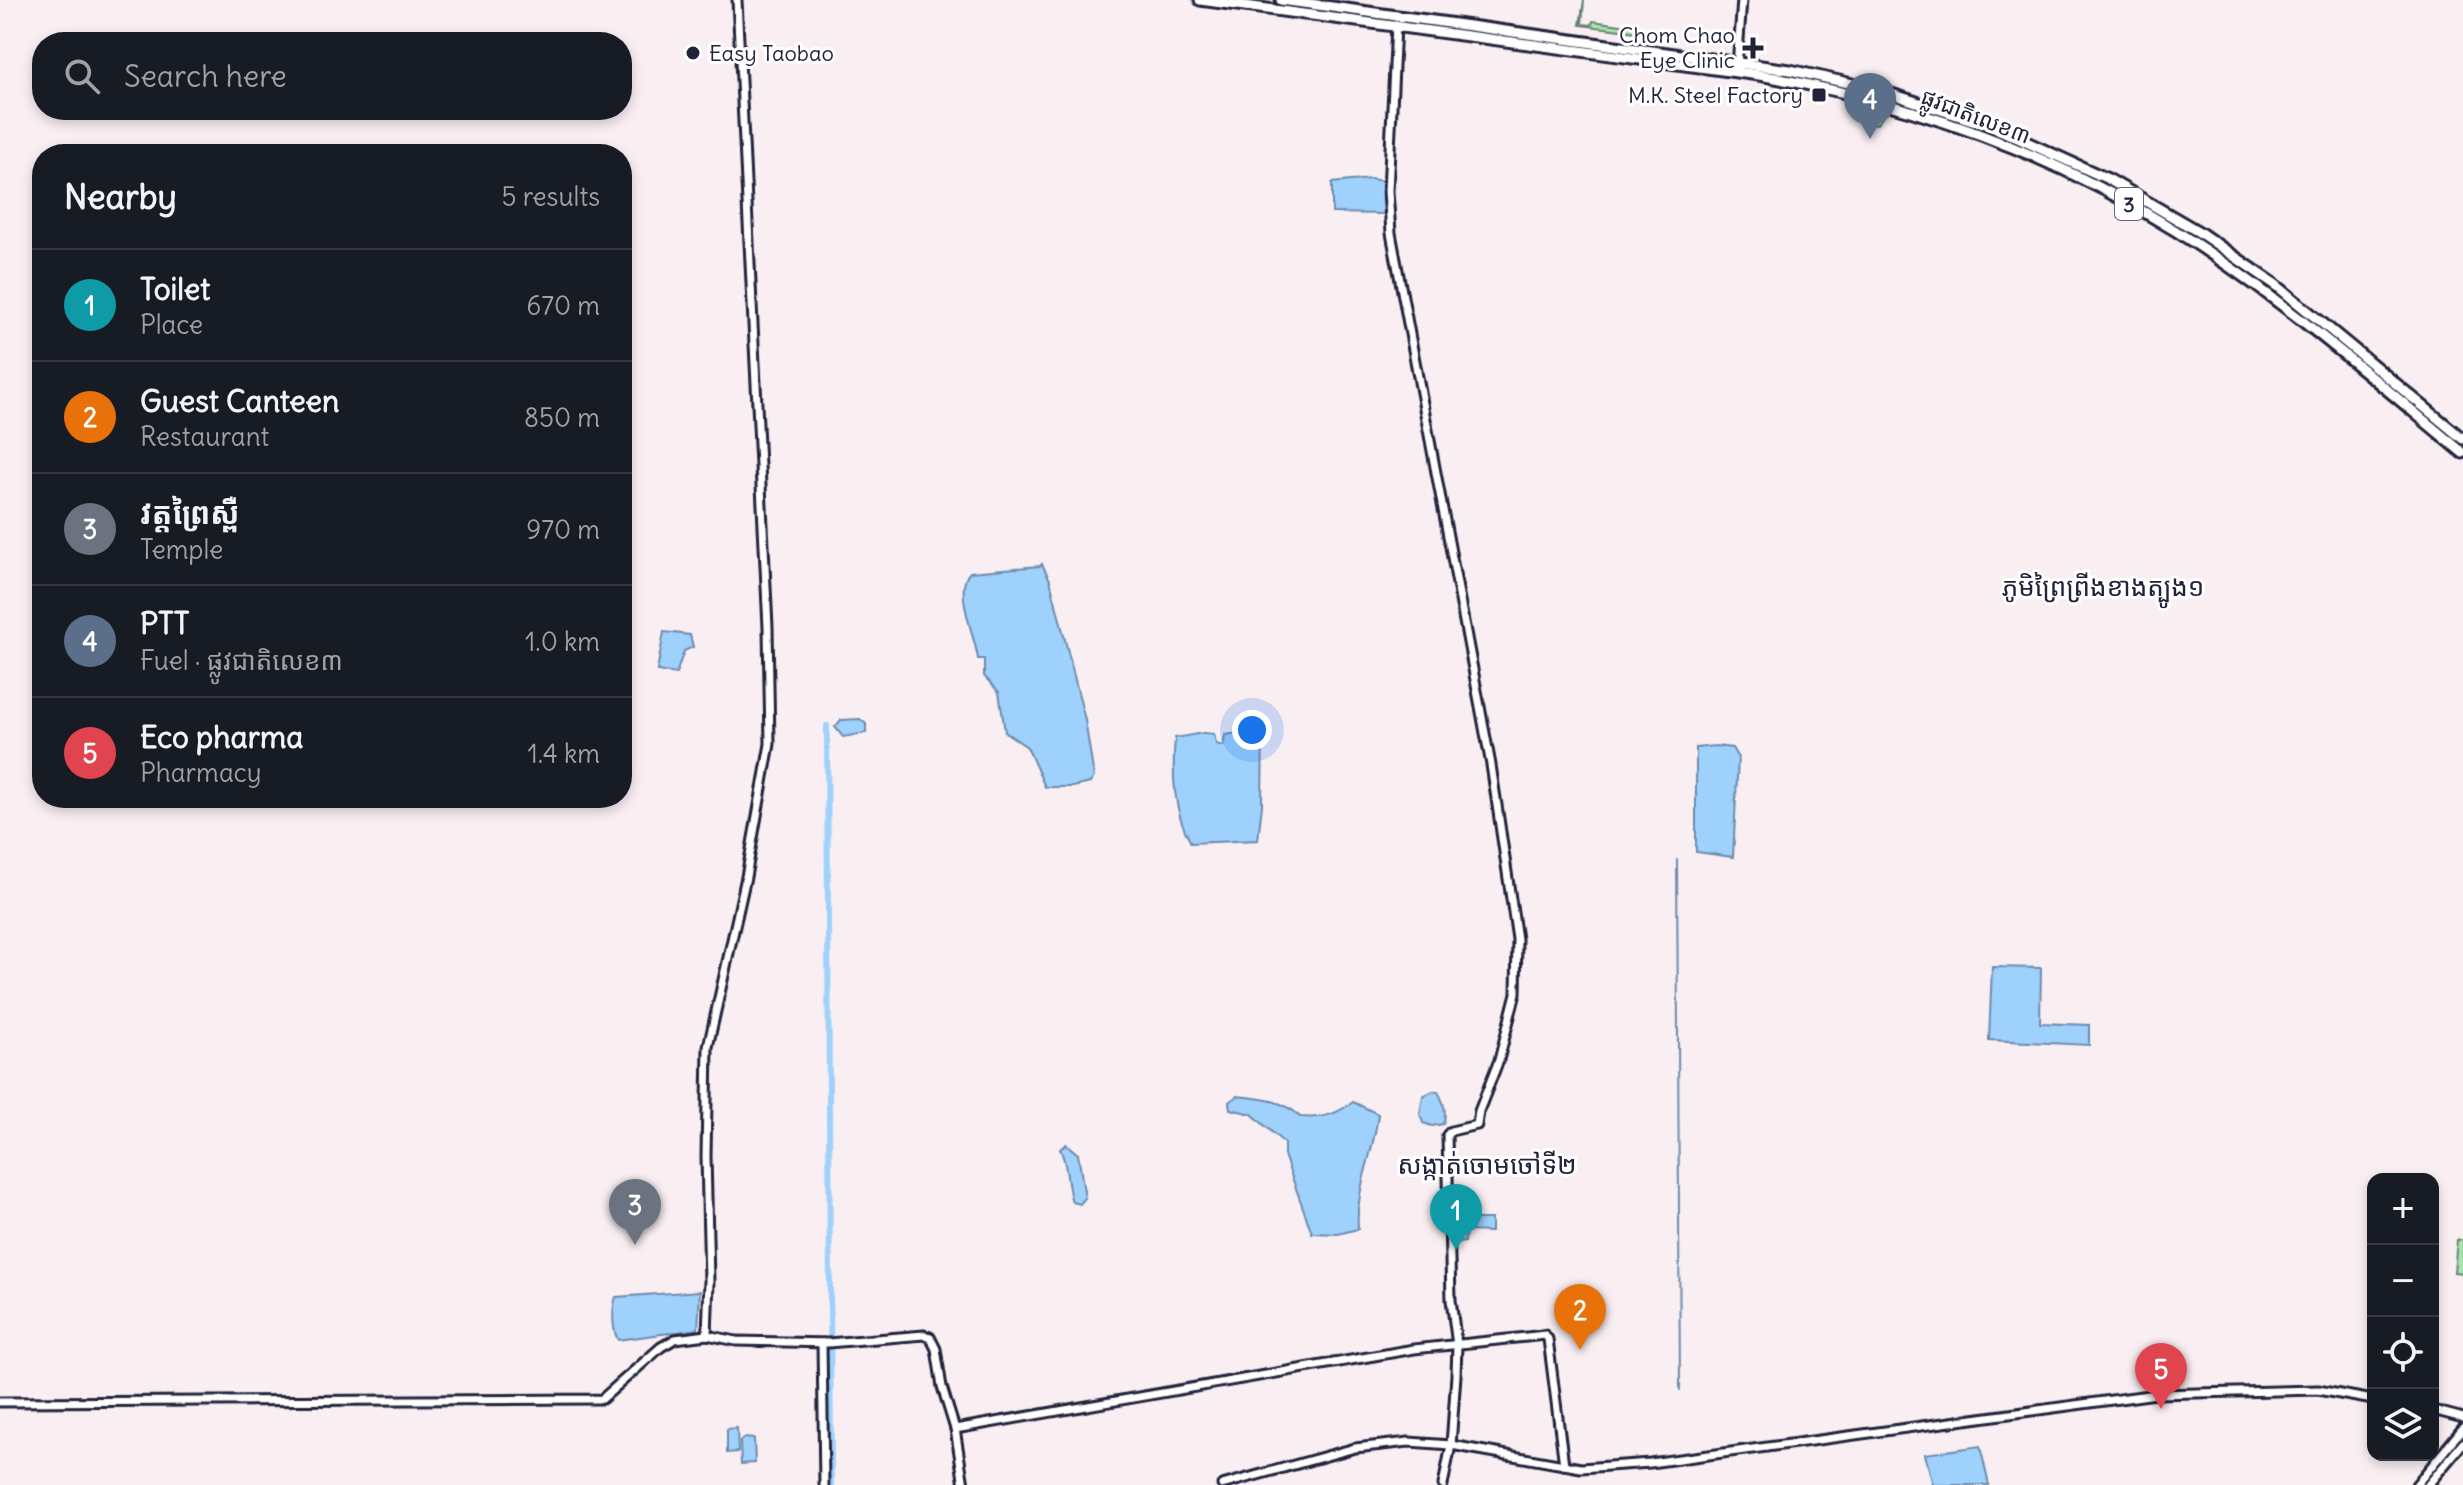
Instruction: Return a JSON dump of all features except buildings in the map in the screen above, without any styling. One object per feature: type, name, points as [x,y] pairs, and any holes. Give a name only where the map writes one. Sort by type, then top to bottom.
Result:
[{"type":"highway","name":"ផ្លូវជាតិលេខ៣","points":[[1200,0],[1832,78],[1911,99],[2007,133],[2108,179],[2169,212],[2267,279],[2463,439]]},
{"type":"highway","name":"ផ្លូវជាតិលេខ៣","points":[[1281,0],[1737,66],[1910,110],[2014,148],[2103,190],[2177,231],[2269,294],[2463,453]]},
{"type":"street","points":[[707,1335],[708,1047],[746,877],[770,744],[768,627],[737,0]]},
{"type":"street","points":[[1737,66],[1742,0]]},
{"type":"street","points":[[1396,25],[1388,191],[1391,233],[1491,765],[1518,949],[1516,993],[1499,1060],[1479,1111],[1477,1125],[1451,1131],[1447,1135],[1451,1300],[1457,1345],[1451,1445],[1443,1485]]},
{"type":"street","points":[[0,1402],[602,1399],[668,1342],[707,1335],[736,1341],[828,1343],[924,1335],[930,1337],[936,1349],[942,1387],[955,1429],[964,1485]]},
{"type":"street","points":[[955,1429],[1414,1349],[1520,1336],[1547,1336],[1564,1465]]},
{"type":"street","points":[[824,1485],[828,1343]]},
{"type":"street","points":[[1222,1485],[1355,1448],[1409,1442],[1451,1445],[1581,1468],[1650,1463],[2156,1394],[2318,1390],[2367,1399]]},
{"type":"street","points":[[2439,1412],[2463,1418]]},
{"type":"street","points":[[2416,1485],[2463,1428]]},
{"type":"street","points":[[2428,1485],[2463,1443]]},
{"type":"green space","points":[[1584,0],[1582,24],[1592,25],[1593,21],[1635,27],[1637,32],[1580,25]]},
{"type":"green space","points":[[1858,103],[1888,110],[1877,124],[1864,123]]},
{"type":"green space","points":[[2457,1240],[2463,1240],[2463,1273],[2454,1272]]},
{"type":"water","points":[[1370,179],[1385,181],[1385,214],[1332,213],[1332,183]]},
{"type":"water","points":[[1042,564],[1050,580],[1085,720],[1094,777],[1090,783],[1073,787],[1045,787],[1027,747],[1005,732],[999,692],[984,676],[984,659],[978,659],[964,601],[965,580],[970,572]]},
{"type":"water","points":[[664,632],[690,635],[693,647],[684,651],[676,674],[657,671]]},
{"type":"water","points":[[860,719],[866,724],[866,733],[843,737],[835,727],[841,720]]},
{"type":"water","points":[[1263,730],[1262,805],[1258,840],[1191,843],[1180,818],[1175,792],[1175,738],[1214,734],[1216,744],[1223,746],[1225,735]]},
{"type":"water","points":[[1696,748],[1732,748],[1738,758],[1733,857],[1696,852]]},
{"type":"water","points":[[1992,967],[2041,968],[2040,1023],[2089,1025],[2089,1045],[1989,1040]]},
{"type":"water","points":[[1433,1091],[1440,1096],[1445,1116],[1443,1124],[1432,1126],[1423,1123],[1420,1114],[1423,1096]]},
{"type":"water","points":[[1237,1096],[1279,1103],[1300,1117],[1328,1115],[1353,1102],[1378,1114],[1359,1199],[1358,1229],[1338,1234],[1312,1233],[1284,1155],[1284,1143],[1252,1114],[1230,1109],[1229,1102]]},
{"type":"water","points":[[1066,1144],[1078,1154],[1085,1198],[1080,1204],[1072,1202],[1070,1195],[1060,1149]]},
{"type":"water","points":[[1456,1219],[1491,1219],[1491,1232],[1466,1231],[1465,1242],[1455,1243]]},
{"type":"water","points":[[700,1291],[698,1329],[618,1340],[613,1319],[616,1297]]},
{"type":"water","points":[[737,1428],[738,1452],[727,1453],[727,1429]]},
{"type":"water","points":[[744,1438],[754,1439],[755,1463],[741,1464],[740,1441]]},
{"type":"water","points":[[1980,1446],[1989,1485],[1933,1485],[1925,1454]]},
{"type":"waterway","points":[[827,726],[831,1485]]},
{"type":"waterway","points":[[1677,860],[1680,1390]]},
{"type":"place","name":"Chom Chao Eye Clinic","points":[[1753,48]]},
{"type":"place","name":"Easy Taobao","points":[[693,53]]},
{"type":"place","name":"M.K. Steel Factory","points":[[1819,95]]},
{"type":"place","name":"PTT","points":[[1870,139]]},
{"type":"place","name":"វត្តព្រៃស្ពឺ","points":[[635,1245]]},
{"type":"place","name":"Toilet","points":[[1456,1250]]},
{"type":"place","name":"Guest Canteen","points":[[1580,1350]]},
{"type":"place","name":"Eco pharma","points":[[2161,1409]]},
{"type":"district","name":"ភូមិព្រៃព្រីងខាងត្បូង១","points":[[2103,586]]},
{"type":"district","name":"សង្កាត់ចោមចៅទី២","points":[[1487,1164]]}]
